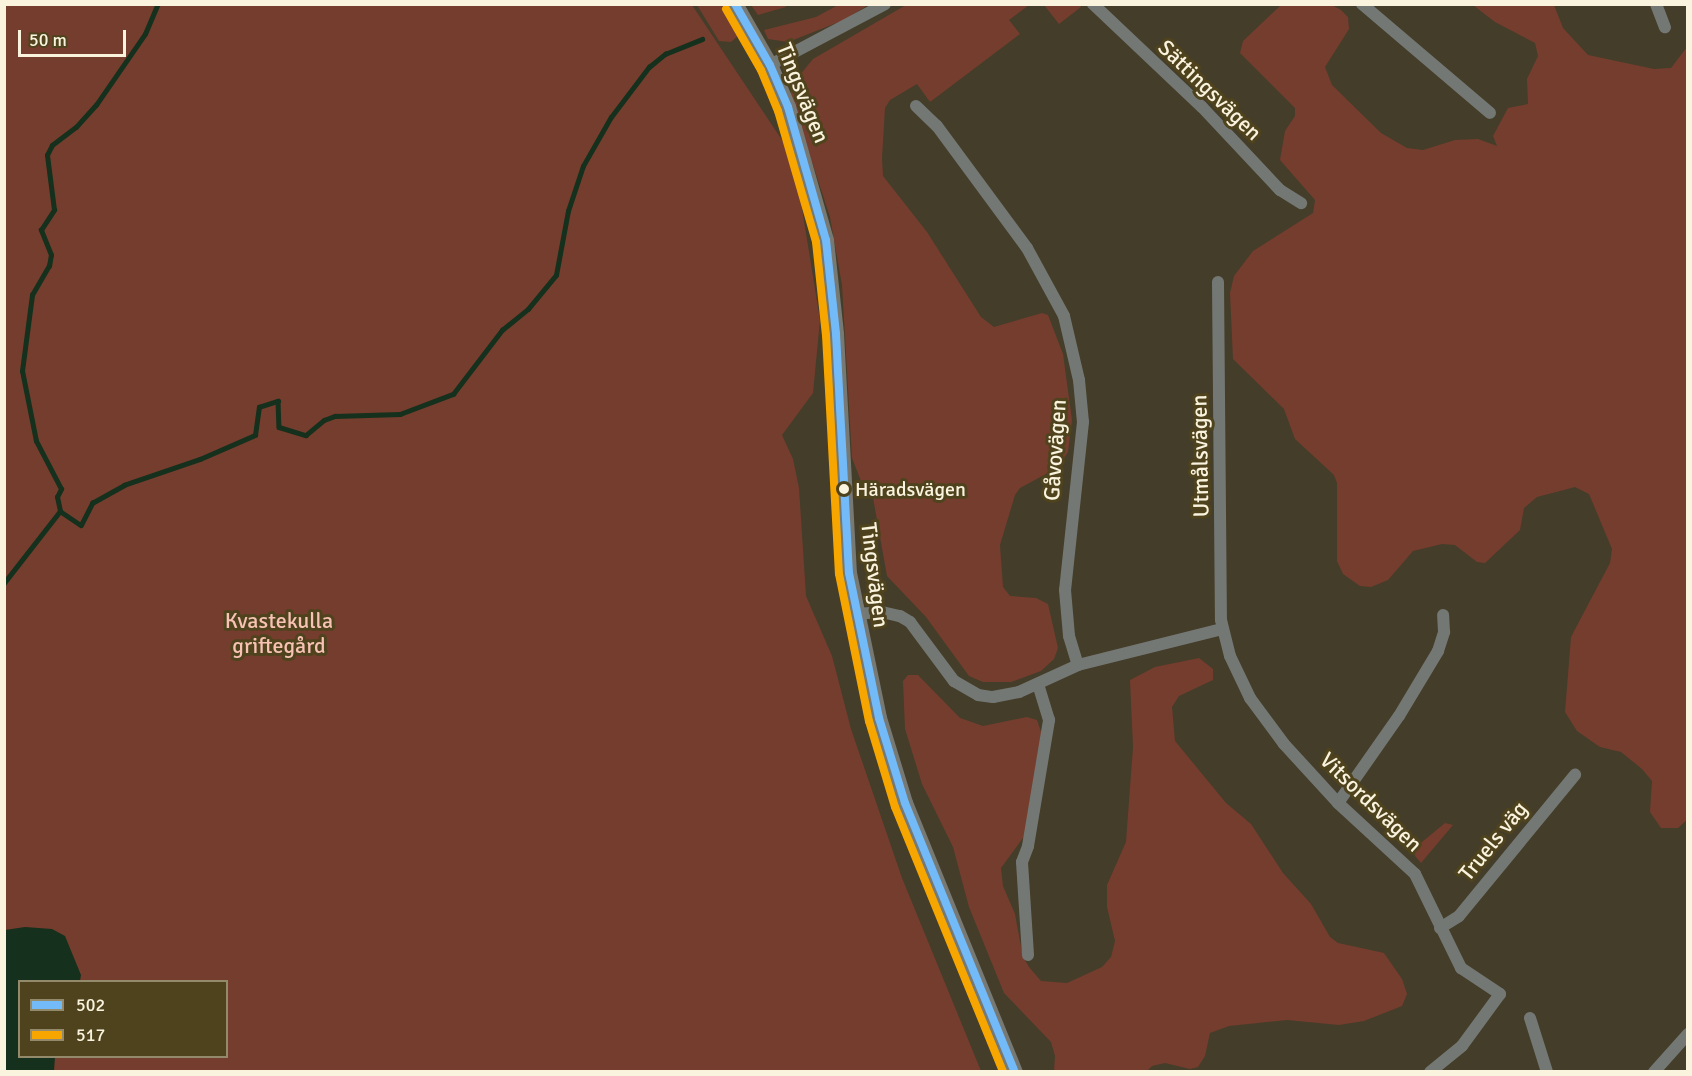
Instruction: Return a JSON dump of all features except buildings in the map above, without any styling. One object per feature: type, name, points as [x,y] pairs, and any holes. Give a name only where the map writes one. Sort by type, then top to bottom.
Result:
[{"type":"street","name":"Tingsvägen","points":[[735,4],[770,65],[800,141],[826,240],[836,334],[846,538],[855,614],[879,717],[905,803],[1015,1071]]},
{"type":"street","points":[[770,65],[885,4]]},
{"type":"street","name":"Sättingsvägen","points":[[1093,4],[1202,107],[1280,190],[1301,202]]},
{"type":"street","points":[[1362,4],[1490,113]]},
{"type":"street","points":[[1656,4],[1665,27]]},
{"type":"street","name":"Gåvovägen","points":[[916,106],[937,126],[1027,248],[1064,316],[1079,380],[1083,422],[1065,590],[1069,636],[1078,664]]},
{"type":"street","name":"Utmålsvägen","points":[[1218,282],[1222,629]]},
{"type":"street","points":[[855,614],[882,612],[900,616],[910,622],[942,669],[964,689],[978,695],[1006,696],[1038,684],[1078,664],[1222,629]]},
{"type":"street","points":[[1338,803],[1399,716],[1438,651],[1444,632],[1443,615]]},
{"type":"street","name":"Vitsordsvägen","points":[[1222,629],[1230,656],[1250,698],[1284,744],[1338,803],[1415,874],[1461,969],[1500,994],[1462,1046],[1430,1071]]},
{"type":"street","points":[[1028,955],[1022,862],[1028,846],[1049,720],[1038,684]]},
{"type":"street","name":"Truels väg","points":[[1440,928],[1459,916],[1575,775]]},
{"type":"street","points":[[1530,1018],[1547,1071]]},
{"type":"street","points":[[1654,1071],[1688,1034]]},
{"type":"green space","name":"Kvastekulla griftegård","points":[[5,5],[692,5],[784,143],[799,190],[820,320],[813,393],[782,435],[793,459],[799,488],[806,596],[832,656],[851,729],[902,878],[981,1071],[5,1072]]},
{"type":"green space","points":[[697,5],[722,5],[740,34],[731,42],[719,41]]},
{"type":"green space","points":[[751,5],[785,5],[786,7],[758,15]]},
{"type":"green space","points":[[838,5],[868,5],[844,20],[788,42],[768,39],[764,30],[816,17]]},
{"type":"green space","points":[[906,5],[1029,5],[1009,20],[1020,34],[930,102],[917,84],[890,100],[885,108],[882,158],[883,176],[927,232],[981,317],[994,327],[1042,313],[1048,315],[1063,354],[1072,420],[1068,452],[1057,468],[1020,488],[1015,495],[1000,545],[1003,587],[1010,596],[1036,598],[1048,604],[1058,648],[1054,659],[1041,671],[1011,682],[983,682],[969,676],[926,617],[887,576],[870,481],[861,481],[852,458],[842,285],[830,217],[790,94],[794,82],[813,59]]},
{"type":"green space","points":[[1044,5],[1079,5],[1081,7],[1059,24]]},
{"type":"green space","points":[[1281,5],[1332,5],[1348,17],[1349,29],[1325,67],[1332,85],[1381,133],[1407,148],[1423,150],[1455,140],[1478,139],[1497,146],[1493,136],[1508,108],[1528,104],[1527,79],[1538,56],[1535,43],[1495,22],[1473,5],[1554,5],[1563,28],[1588,55],[1654,69],[1671,68],[1687,47],[1688,819],[1678,828],[1661,828],[1650,812],[1652,781],[1642,769],[1621,752],[1600,747],[1577,731],[1565,712],[1571,637],[1610,563],[1612,549],[1589,494],[1575,487],[1537,497],[1524,508],[1520,530],[1485,563],[1477,562],[1455,545],[1442,544],[1413,551],[1388,580],[1371,587],[1360,586],[1343,574],[1337,561],[1337,483],[1334,475],[1295,439],[1284,409],[1233,359],[1230,293],[1234,276],[1253,251],[1313,213],[1315,200],[1280,160],[1285,131],[1295,116],[1295,108],[1240,53],[1243,41]]},
{"type":"green space","points":[[1199,658],[1213,669],[1213,680],[1179,696],[1172,707],[1175,741],[1226,803],[1251,824],[1283,873],[1311,904],[1330,937],[1338,943],[1384,953],[1402,979],[1407,994],[1402,1006],[1364,1021],[1339,1025],[1287,1020],[1229,1026],[1210,1033],[1205,1056],[1198,1067],[1190,1069],[1165,1063],[1152,1066],[1147,1071],[1054,1071],[1055,1056],[1051,1042],[1004,993],[969,907],[953,847],[922,784],[905,729],[903,681],[908,675],[918,675],[960,718],[983,726],[1027,717],[1037,720],[1042,735],[1028,831],[1001,868],[1003,886],[1015,914],[1023,957],[1029,967],[1041,981],[1067,983],[1102,967],[1111,957],[1115,941],[1107,907],[1107,885],[1126,842],[1133,747],[1130,680],[1155,667]]},
{"type":"green space","points":[[1445,823],[1453,825],[1421,863],[1411,851]]},
{"type":"shaded area","points":[[25,927],[52,929],[65,936],[81,975],[80,980],[18,980],[18,1058],[55,1058],[54,1071],[5,1071],[5,930]]},
{"type":"waterway","points":[[4,583],[60,511],[57,497],[61,489],[36,441],[22,371],[32,295],[49,266],[51,255],[41,230],[54,210],[47,155],[52,145],[76,127],[96,105],[145,34],[158,4]]},
{"type":"waterway","points":[[60,511],[81,525],[92,503],[124,485],[200,459],[255,435],[259,407],[278,401],[279,427],[306,435],[324,420],[335,416],[400,414],[453,394],[502,330],[528,309],[556,275],[568,211],[583,166],[611,117],[649,67],[665,54],[702,39]]},
{"type":"transit line","name":"502","points":[[735,4],[770,65],[788,107],[826,240],[836,334],[849,573],[879,718],[905,803],[1015,1072]]},
{"type":"transit line","name":"517","points":[[726,9],[761,70],[778,111],[816,242],[826,335],[839,574],[869,721],[895,807],[1003,1072]]},
{"type":"place","name":"Häradsvägen","points":[[844,489]]}]
